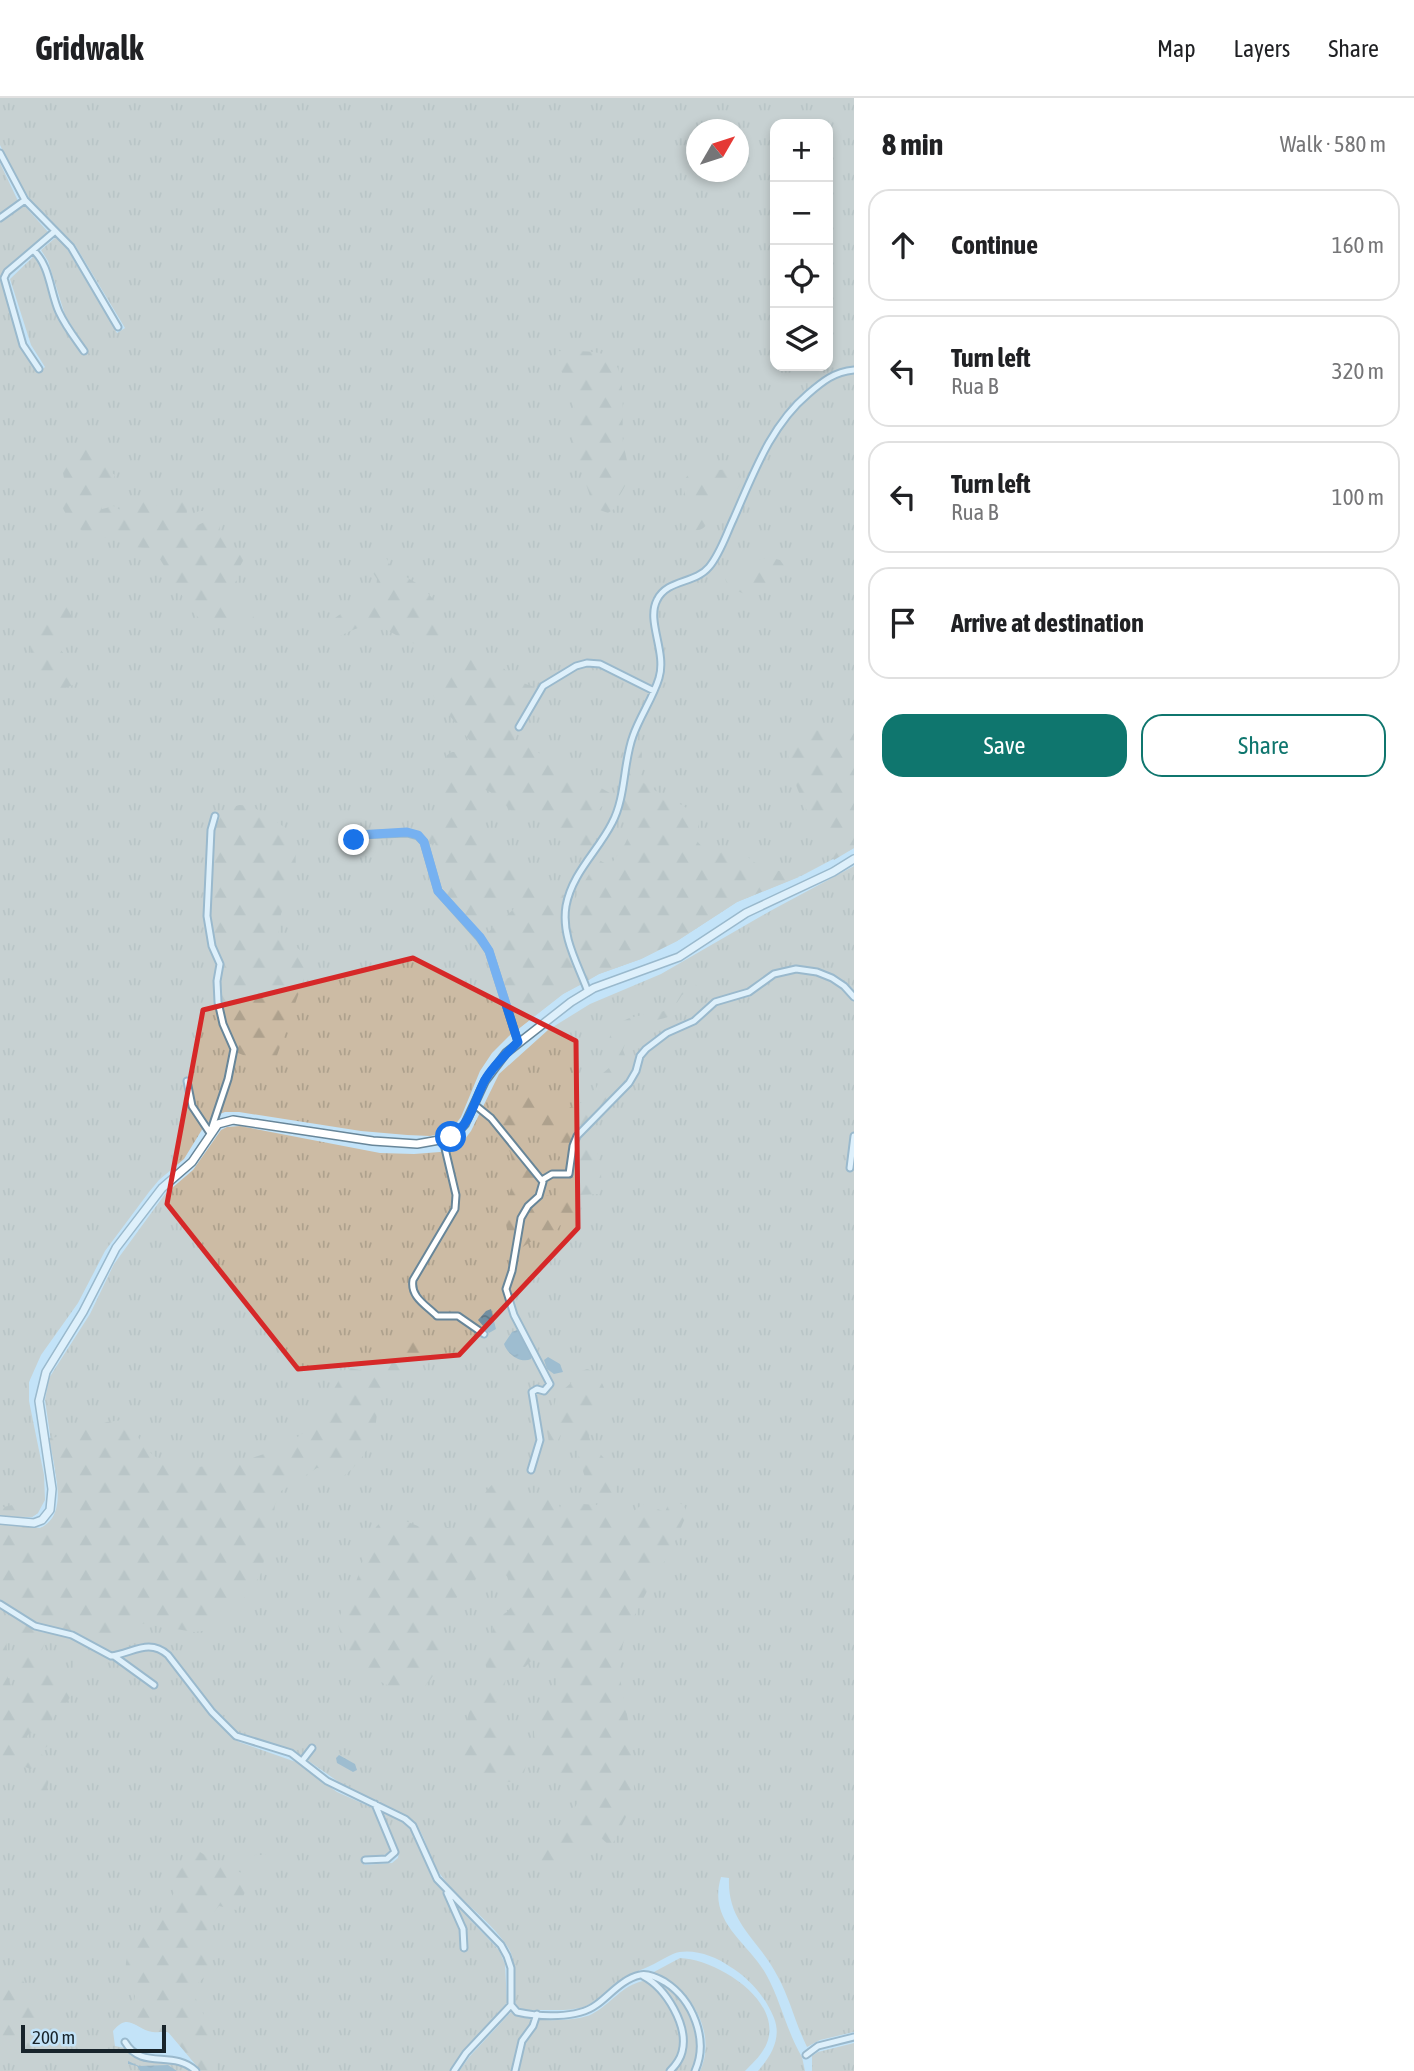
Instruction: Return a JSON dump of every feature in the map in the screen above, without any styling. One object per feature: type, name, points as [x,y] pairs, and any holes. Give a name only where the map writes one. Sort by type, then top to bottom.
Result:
[{"type":"street","points":[[0,153],[24,200],[74,251],[118,327]]},
{"type":"street","points":[[0,218],[24,200]]},
{"type":"street","points":[[39,369],[23,345],[4,277],[54,232]]},
{"type":"street","points":[[33,250],[44,262],[63,321],[84,351]]},
{"type":"street","points":[[588,992],[568,941],[566,904],[579,874],[613,823],[633,736],[654,691],[662,664],[654,614],[657,598],[669,587],[697,577],[710,566],[761,456],[786,415],[829,377],[854,370]]},
{"type":"street","points":[[519,727],[543,686],[576,666],[587,663],[600,664],[654,691]]},
{"type":"street","points":[[210,1133],[228,1079],[234,1049],[219,1010],[216,988],[220,964],[212,946],[207,916],[211,830],[215,816]]},
{"type":"street","points":[[358,835],[407,832],[418,835],[424,842],[438,891],[480,937],[489,951],[518,1042]]},
{"type":"street","points":[[0,1520],[34,1523],[42,1520],[50,1510],[52,1489],[38,1401],[46,1372],[83,1312],[116,1248],[162,1188],[192,1161],[218,1124],[233,1120],[373,1141],[417,1144],[443,1140],[461,1128],[490,1072],[518,1042],[588,992],[679,957],[746,913],[833,872],[854,859]]},
{"type":"street","points":[[542,1180],[552,1174],[569,1174],[577,1136],[628,1083],[646,1049],[667,1034],[694,1021],[711,1004],[749,992],[774,974],[796,969],[817,972],[832,978],[854,997]]},
{"type":"street","points":[[187,1081],[192,1106],[210,1133]]},
{"type":"street","points":[[475,1105],[491,1118],[542,1180],[543,1185],[539,1196],[527,1206],[521,1218],[515,1240],[512,1271],[506,1289],[514,1315],[550,1384],[544,1391],[537,1389],[532,1392],[540,1440],[531,1470]]},
{"type":"street","points":[[850,1168],[854,1136]]},
{"type":"street","points":[[443,1140],[456,1202],[451,1217],[413,1280],[413,1291],[438,1317],[458,1316],[484,1334]]},
{"type":"street","points":[[0,1604],[35,1626],[72,1635],[113,1656],[154,1685]]},
{"type":"street","points":[[113,1656],[146,1646],[160,1648],[228,1729],[248,1741],[291,1753],[327,1781],[405,1819],[417,1832],[432,1870],[446,1890],[488,1931],[507,1956],[511,1968],[511,2005],[517,2012],[560,2014],[587,2010],[597,2005],[617,1987],[640,1975],[652,1976],[670,1985],[687,2004],[701,2042],[701,2054],[695,2071]]},
{"type":"street","points":[[302,1761],[312,1748]]},
{"type":"street","points":[[365,1860],[387,1858],[395,1852],[375,1804]]},
{"type":"street","points":[[446,1890],[463,1929],[464,1948]]},
{"type":"street","points":[[640,1975],[658,1986],[676,2014],[682,2050],[670,2071]]},
{"type":"street","points":[[454,2071],[466,2053],[511,2005]]},
{"type":"street","points":[[515,2071],[522,2041],[533,2026],[537,2014]]},
{"type":"street","points":[[806,2055],[818,2046],[854,2037]]},
{"type":"street","points":[[125,2042],[130,2050],[140,2057],[183,2061],[196,2071]]},
{"type":"highlighted area","points":[[413,958],[576,1041],[578,1228],[459,1355],[298,1369],[167,1204],[203,1010]]},
{"type":"green space","points":[[0,98],[854,98],[854,848],[803,875],[737,902],[677,941],[641,959],[599,974],[563,994],[509,1036],[492,1053],[480,1071],[461,1117],[455,1125],[440,1134],[430,1136],[361,1131],[239,1112],[225,1112],[214,1116],[203,1128],[184,1159],[159,1180],[105,1251],[78,1303],[41,1355],[29,1382],[29,1401],[44,1475],[45,1500],[38,1513],[32,1517],[0,1516],[0,220],[23,204],[49,233],[1,279],[20,345],[38,373],[45,367],[31,345],[10,279],[34,256],[43,268],[63,326],[82,354],[87,350],[65,315],[48,261],[41,250],[55,238],[66,247],[117,333],[125,328],[75,245],[36,208],[18,182],[0,145]]},
{"type":"green space","points":[[0,163],[18,201],[0,214]]},
{"type":"green space","points":[[558,351],[606,355],[611,358],[620,374],[623,443],[628,475],[614,509],[608,513],[594,508],[573,445],[576,419],[572,388],[555,362],[554,357]]},
{"type":"green space","points":[[87,436],[91,438],[94,448],[105,458],[106,469],[115,475],[102,509],[114,506],[126,514],[143,501],[168,509],[183,500],[188,504],[186,518],[199,511],[206,511],[198,525],[222,514],[233,514],[222,521],[218,531],[244,559],[238,570],[238,579],[225,593],[231,602],[254,617],[252,623],[204,623],[191,610],[158,556],[144,548],[132,547],[119,536],[98,538],[84,533],[67,516],[60,503],[66,487],[62,469],[77,453]]},
{"type":"green space","points":[[697,463],[718,470],[732,469],[738,475],[740,484],[732,498],[715,504],[709,520],[701,530],[689,529],[685,523],[690,512],[682,483]]},
{"type":"green space","points":[[380,552],[395,571],[424,590],[441,611],[445,627],[430,642],[414,643],[371,626],[340,636],[332,632],[330,623],[367,597],[376,586],[377,579],[370,568],[369,559],[371,555]]},
{"type":"green space","points":[[768,557],[780,560],[785,567],[762,590],[750,596],[729,588],[725,579],[727,574],[735,571],[747,574],[752,562]]},
{"type":"green space","points":[[71,588],[68,595],[70,621],[58,634],[60,649],[80,676],[75,684],[61,690],[51,679],[41,679],[37,672],[32,657],[31,631],[35,616],[40,613],[48,614],[61,604],[63,594]]},
{"type":"green space","points":[[485,653],[494,658],[515,680],[537,688],[514,739],[617,797],[612,814],[602,806],[584,829],[596,839],[584,859],[532,815],[517,816],[489,791],[483,789],[479,793],[485,814],[482,835],[486,845],[517,871],[564,895],[560,924],[582,984],[563,994],[517,1030],[503,980],[524,972],[517,952],[498,958],[484,936],[516,907],[507,897],[482,922],[477,917],[471,924],[448,901],[438,886],[446,881],[435,843],[427,845],[417,832],[438,814],[464,812],[461,801],[438,802],[432,799],[430,794],[447,755],[452,752],[479,752],[432,694],[433,682],[442,674]]},
{"type":"green space","points":[[854,727],[854,848],[834,860],[819,835],[793,777],[789,744],[799,732],[838,731]]},
{"type":"green space","points":[[636,735],[642,754],[640,779],[691,811],[698,825],[696,840],[705,850],[713,855],[733,850],[743,852],[765,868],[799,877],[737,902],[677,941],[587,981],[572,945],[570,918],[576,897],[599,860],[610,866],[627,839],[630,827],[621,800]]},
{"type":"green space","points":[[239,805],[254,808],[295,833],[296,874],[281,914],[278,938],[299,949],[310,961],[273,1067],[238,1053],[222,1010],[219,987],[223,965],[213,940],[210,913],[214,835],[218,812]]},
{"type":"green space","points":[[854,866],[854,2032],[820,2040],[807,2047],[778,1977],[733,1908],[729,1878],[721,1877],[718,1893],[725,1920],[767,1976],[802,2057],[805,2071],[758,2071],[771,2053],[776,2040],[774,2018],[756,1988],[723,1962],[710,1956],[687,1952],[673,1954],[624,1978],[595,2001],[581,2008],[533,2010],[517,2007],[514,1965],[509,1949],[440,1874],[414,1822],[343,1785],[297,1753],[237,1732],[204,1697],[170,1654],[158,1645],[147,1643],[113,1653],[99,1649],[0,1525],[16,1524],[37,1529],[46,1526],[55,1515],[58,1490],[45,1400],[49,1378],[90,1314],[114,1264],[165,1194],[193,1170],[221,1130],[240,1126],[380,1153],[414,1154],[451,1149],[471,1131],[499,1074],[548,1030],[590,1004],[661,974]]},
{"type":"green space","points":[[688,983],[697,986],[682,995],[668,1017],[628,1027],[623,1050],[631,1072],[629,1080],[575,1137],[567,1161],[533,1130],[526,1129],[517,1133],[516,1137],[531,1161],[548,1170],[542,1177],[499,1126],[506,1114],[529,1096],[536,1097],[549,1113],[556,1109],[567,1110],[586,1100],[603,1073],[610,1067],[609,1042],[618,1025],[631,1018],[664,1011],[681,987]]},
{"type":"green space","points":[[499,1132],[542,1183],[521,1215],[512,1253],[504,1215],[515,1173],[510,1152]]},
{"type":"green space","points":[[584,1132],[589,1145],[592,1144],[597,1149],[601,1177],[598,1194],[580,1195],[581,1215],[574,1220],[562,1222],[557,1230],[549,1234],[547,1240],[533,1240],[517,1251],[521,1223],[529,1214],[530,1207],[547,1195],[556,1198],[557,1190],[569,1180],[577,1147]]},
{"type":"green space","points":[[417,1330],[425,1336],[422,1353],[387,1384],[380,1394],[372,1438],[365,1453],[342,1477],[329,1469],[317,1468],[281,1491],[275,1505],[272,1530],[260,1576],[246,1596],[210,1630],[194,1632],[140,1623],[128,1628],[99,1649],[83,1638],[36,1625],[0,1602],[0,1525],[16,1524],[40,1528],[55,1512],[58,1488],[49,1438],[123,1420],[132,1427],[150,1452],[172,1466],[185,1469],[246,1460],[267,1453],[301,1435],[325,1404],[345,1370],[360,1370],[386,1348]]},
{"type":"green space","points":[[587,1369],[596,1375],[605,1390],[605,1402],[593,1418],[589,1437],[614,1473],[616,1485],[613,1509],[616,1514],[622,1519],[645,1504],[665,1512],[674,1500],[684,1506],[686,1516],[669,1555],[629,1626],[623,1644],[620,1678],[628,1720],[635,1799],[611,1847],[600,1837],[569,1859],[537,1867],[546,1835],[552,1828],[567,1821],[578,1802],[567,1785],[542,1761],[538,1752],[534,1725],[557,1683],[556,1675],[547,1664],[532,1660],[525,1667],[515,1666],[508,1669],[504,1688],[493,1708],[496,1720],[514,1731],[523,1743],[526,1761],[522,1778],[508,1782],[491,1781],[459,1770],[455,1766],[456,1752],[472,1742],[465,1729],[474,1697],[491,1684],[485,1663],[492,1646],[490,1638],[497,1617],[507,1612],[517,1600],[510,1579],[502,1572],[491,1569],[469,1584],[457,1597],[443,1624],[443,1652],[440,1662],[430,1681],[412,1692],[381,1682],[358,1666],[348,1651],[338,1624],[355,1585],[369,1539],[376,1527],[385,1520],[396,1517],[425,1529],[448,1527],[474,1537],[484,1494],[504,1478],[516,1483],[522,1501],[529,1505],[537,1502],[550,1484],[557,1484],[560,1509],[574,1519],[577,1509],[583,1504],[597,1505],[600,1499],[593,1492],[584,1474],[568,1425],[551,1454],[547,1431],[557,1395],[579,1372]]},
{"type":"green space","points":[[20,1503],[38,1513],[32,1517],[0,1516],[0,1508]]},
{"type":"green space","points":[[0,1607],[41,1632],[68,1636],[114,1659],[153,1688],[156,1685],[119,1658],[141,1649],[158,1650],[204,1706],[239,1742],[296,1762],[337,1792],[373,1808],[391,1851],[379,1858],[364,1858],[364,1865],[392,1863],[398,1858],[399,1851],[381,1811],[402,1822],[412,1831],[437,1885],[499,1950],[505,1964],[507,2003],[451,2071],[201,2071],[170,2033],[147,2031],[133,2023],[124,2022],[113,2031],[115,2046],[125,2048],[137,2059],[177,2062],[192,2071],[0,2071]]},
{"type":"green space","points":[[25,1623],[37,1630],[45,1642],[39,1659],[46,1672],[51,1671],[61,1677],[69,1673],[76,1661],[86,1663],[69,1700],[53,1715],[47,1747],[42,1748],[37,1734],[30,1733],[27,1736],[32,1756],[35,1758],[41,1754],[57,1766],[43,1795],[39,1790],[43,1782],[40,1777],[43,1772],[48,1772],[50,1764],[44,1761],[30,1769],[7,1764],[0,1759],[0,1669],[7,1675],[11,1686],[21,1690],[23,1675],[0,1656],[0,1634],[6,1639],[7,1650],[12,1658],[19,1659],[18,1629]]},
{"type":"green space","points":[[200,1852],[243,1874],[247,1863],[255,1855],[268,1855],[266,1861],[253,1870],[239,1908],[236,1910],[219,1906],[213,1913],[210,1965],[192,1991],[208,2023],[217,2071],[201,2071],[168,2032],[153,2032],[130,2022],[135,1996],[127,1978],[129,1952],[165,1909],[174,1892],[176,1873]]},
{"type":"green space","points":[[680,1958],[710,1965],[726,1973],[755,1996],[764,2010],[769,2024],[768,2040],[761,2053],[745,2071],[700,2071],[705,2056],[705,2041],[697,2012],[678,1988],[652,1973]]},
{"type":"green space","points":[[0,1966],[22,1980],[38,1998],[33,2050],[29,2058],[12,2050],[0,2050]]},
{"type":"green space","points":[[643,1981],[658,1984],[670,1991],[681,2001],[688,2013],[696,2042],[692,2071],[459,2071],[511,2012],[517,2016],[538,2020],[585,2017],[599,2010],[628,1987]]},
{"type":"green space","points":[[854,2043],[854,2071],[812,2071],[812,2056],[818,2052]]},
{"type":"water","points":[[491,1309],[496,1329],[489,1333],[478,1320]]},
{"type":"water","points":[[517,1330],[527,1343],[531,1359],[519,1359],[511,1354],[504,1344],[512,1332]]},
{"type":"water","points":[[548,1357],[560,1364],[563,1372],[554,1374],[547,1369],[544,1360]]},
{"type":"water","points":[[339,1755],[355,1764],[357,1770],[353,1772],[337,1763],[336,1758]]},
{"type":"water","points":[[128,2061],[139,2066],[168,2065],[177,2071],[140,2071],[137,2066],[128,2064]]},
{"type":"route","points":[[354,840],[358,835],[407,832],[418,835],[426,848],[435,886],[480,937],[492,959],[518,1042],[490,1072],[468,1119],[451,1137]]}]
